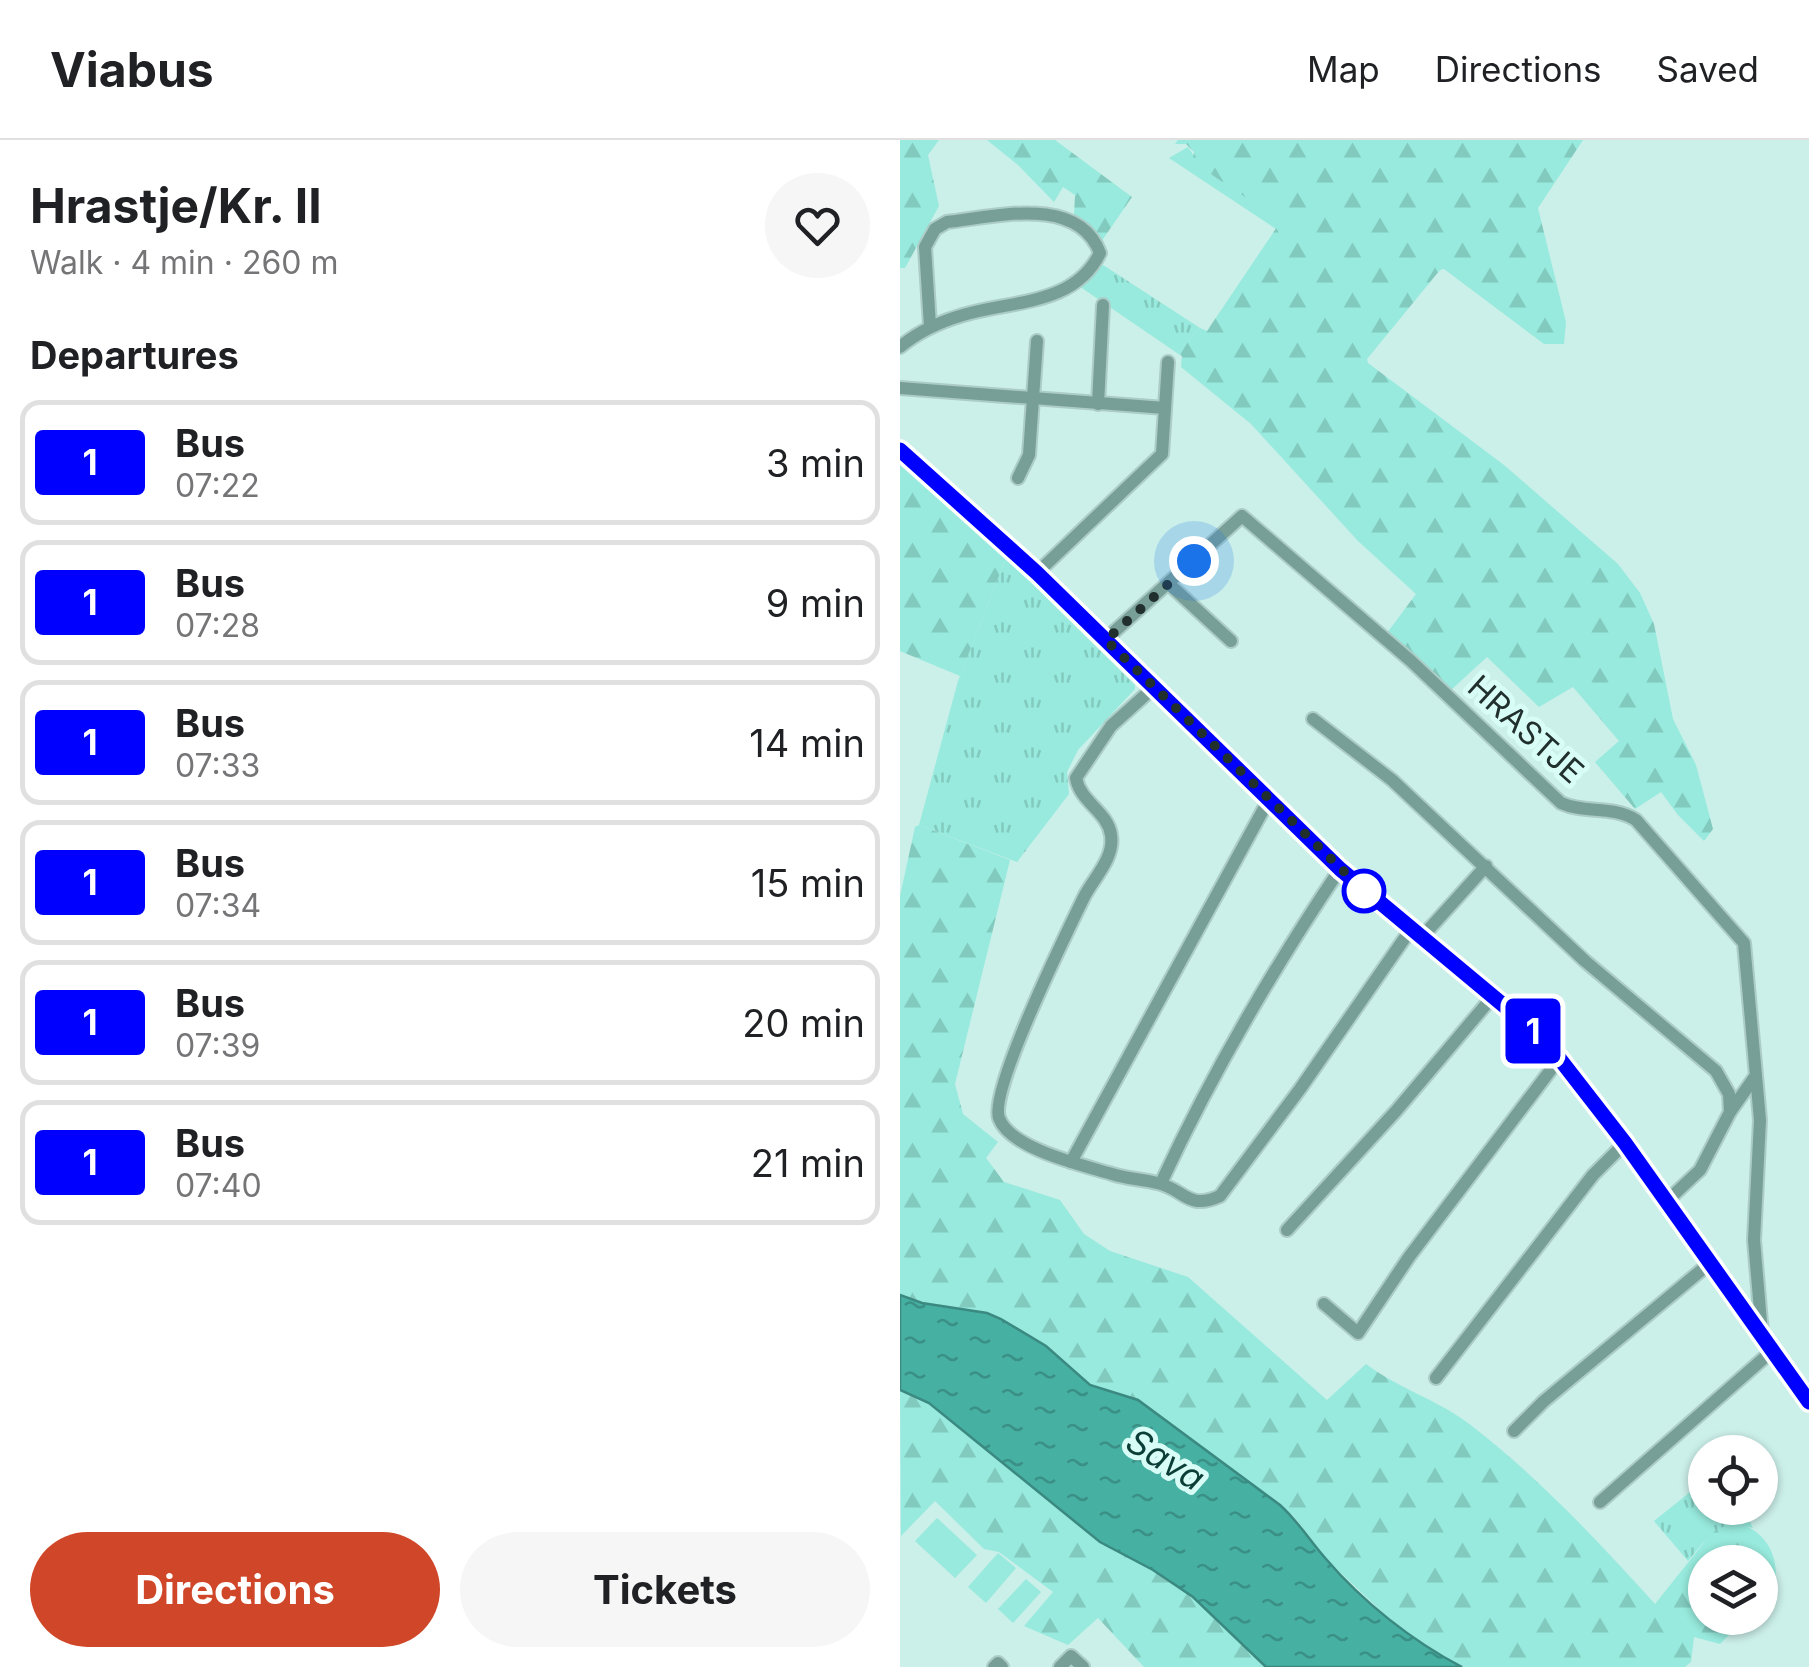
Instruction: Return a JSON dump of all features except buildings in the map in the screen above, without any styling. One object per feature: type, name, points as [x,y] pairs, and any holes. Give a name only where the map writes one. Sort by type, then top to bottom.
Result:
[{"type":"street","points":[[900,347],[930,326],[1064,291],[1092,269],[1100,253],[1096,243],[1070,220],[1050,212],[947,222],[935,229],[925,247],[930,326]]},
{"type":"street","points":[[1098,404],[1103,305]]},
{"type":"street","points":[[1018,478],[1029,455],[1037,341]]},
{"type":"street","points":[[1037,573],[1162,454],[1168,362]]},
{"type":"street","points":[[900,388],[1165,408]]},
{"type":"street","points":[[900,450],[1037,573],[1340,869],[1494,994],[1559,1058],[1625,1143],[1809,1402]]},
{"type":"street","name":"HRASTJE","points":[[1106,640],[1242,516],[1426,674],[1561,803],[1622,812],[1636,820],[1744,942],[1760,1120],[1754,1240],[1767,1344]]},
{"type":"street","points":[[1170,584],[1231,641]]},
{"type":"street","points":[[1153,688],[1112,726],[1076,778],[1078,791],[1112,834],[1109,854],[1028,1018],[998,1103],[999,1119],[1019,1142],[1129,1180],[1161,1183],[1192,1202],[1207,1202],[1220,1196],[1417,933],[1486,866]]},
{"type":"street","points":[[1314,719],[1392,780],[1585,961],[1716,1071],[1728,1094],[1730,1112]]},
{"type":"street","points":[[1071,1162],[1268,801]]},
{"type":"street","points":[[1161,1183],[1229,1048],[1340,869]]},
{"type":"street","points":[[1287,1230],[1396,1111],[1494,994]]},
{"type":"street","points":[[1324,1304],[1358,1332],[1409,1257],[1559,1058]]},
{"type":"street","points":[[1666,1202],[1700,1170],[1730,1112],[1754,1078]]},
{"type":"street","points":[[1436,1378],[1593,1175],[1625,1143]]},
{"type":"street","points":[[1514,1431],[1544,1401],[1710,1263]]},
{"type":"street","points":[[1600,1502],[1767,1344]]},
{"type":"street","points":[[1060,1667],[1072,1656],[1083,1667]]},
{"type":"street","points":[[994,1667],[998,1663],[1002,1667]]},
{"type":"green space","points":[[900,140],[939,140],[928,155],[939,206],[905,268],[900,268]]},
{"type":"green space","points":[[987,140],[1055,140],[1132,197],[1101,242],[1074,215],[1075,195],[1063,187],[1054,202]]},
{"type":"green space","points":[[1178,140],[1583,140],[1538,208],[1566,322],[1564,344],[1544,344],[1444,269],[1367,359],[1504,465],[1618,564],[1640,593],[1654,624],[1673,719],[1696,765],[1713,829],[1704,841],[1661,792],[1635,809],[1595,762],[1619,741],[1573,687],[1539,707],[1487,657],[1451,690],[1387,633],[1416,594],[1358,541],[1251,424],[1181,367],[1182,356],[1177,353],[1200,328],[1207,331],[1281,221],[1203,169],[1186,144],[1175,144]]},
{"type":"green space","points":[[1188,147],[1203,169],[1282,221],[1276,229],[1169,158]]},
{"type":"green space","points":[[1100,263],[1200,328],[1177,353],[1079,286]]},
{"type":"green space","points":[[900,465],[1006,558],[960,676],[900,651]]},
{"type":"green space","points":[[1006,558],[1135,685],[1078,750],[1067,772],[1069,794],[1017,862],[919,825],[958,681]]},
{"type":"green space","points":[[919,825],[1010,860],[955,1084],[963,1114],[998,1142],[986,1158],[1004,1182],[1060,1200],[1084,1234],[1110,1251],[1188,1277],[1327,1400],[1366,1364],[1459,1417],[1544,1489],[1655,1604],[1688,1563],[1688,1635],[1729,1635],[1720,1644],[1694,1637],[1691,1662],[1685,1667],[1462,1667],[1400,1629],[1325,1558],[1295,1518],[1138,1400],[1090,1385],[1025,1333],[1001,1319],[900,1295],[900,896],[915,827]]},
{"type":"green space","points":[[900,1390],[929,1403],[1100,1542],[1193,1597],[1266,1667],[1144,1667],[1098,1618],[1068,1645],[1024,1626],[1053,1592],[999,1552],[984,1549],[935,1501],[901,1536]]},
{"type":"green space","points":[[1688,1494],[1688,1525],[1753,1528],[1723,1528],[1702,1545],[1688,1545],[1688,1561],[1654,1521]]},
{"type":"green space","points":[[937,1518],[977,1555],[955,1578],[915,1541]]},
{"type":"green space","points":[[1723,1527],[1749,1527],[1768,1545],[1702,1545]]},
{"type":"green space","points":[[998,1553],[1016,1568],[986,1603],[968,1587]]},
{"type":"green space","points":[[1026,1579],[1041,1592],[1013,1623],[998,1609]]},
{"type":"water","name":"Sava","points":[[900,1295],[1001,1319],[1046,1346],[1090,1385],[1138,1400],[1280,1505],[1340,1575],[1389,1619],[1462,1667],[1266,1667],[1193,1597],[1100,1542],[929,1403],[900,1390]]},
{"type":"bus line","name":"1","points":[[900,450],[1037,573],[1340,869],[1494,994],[1559,1058],[1625,1143],[1809,1402]]},
{"type":"route","points":[[1194,561],[1106,640],[1364,891]]}]
